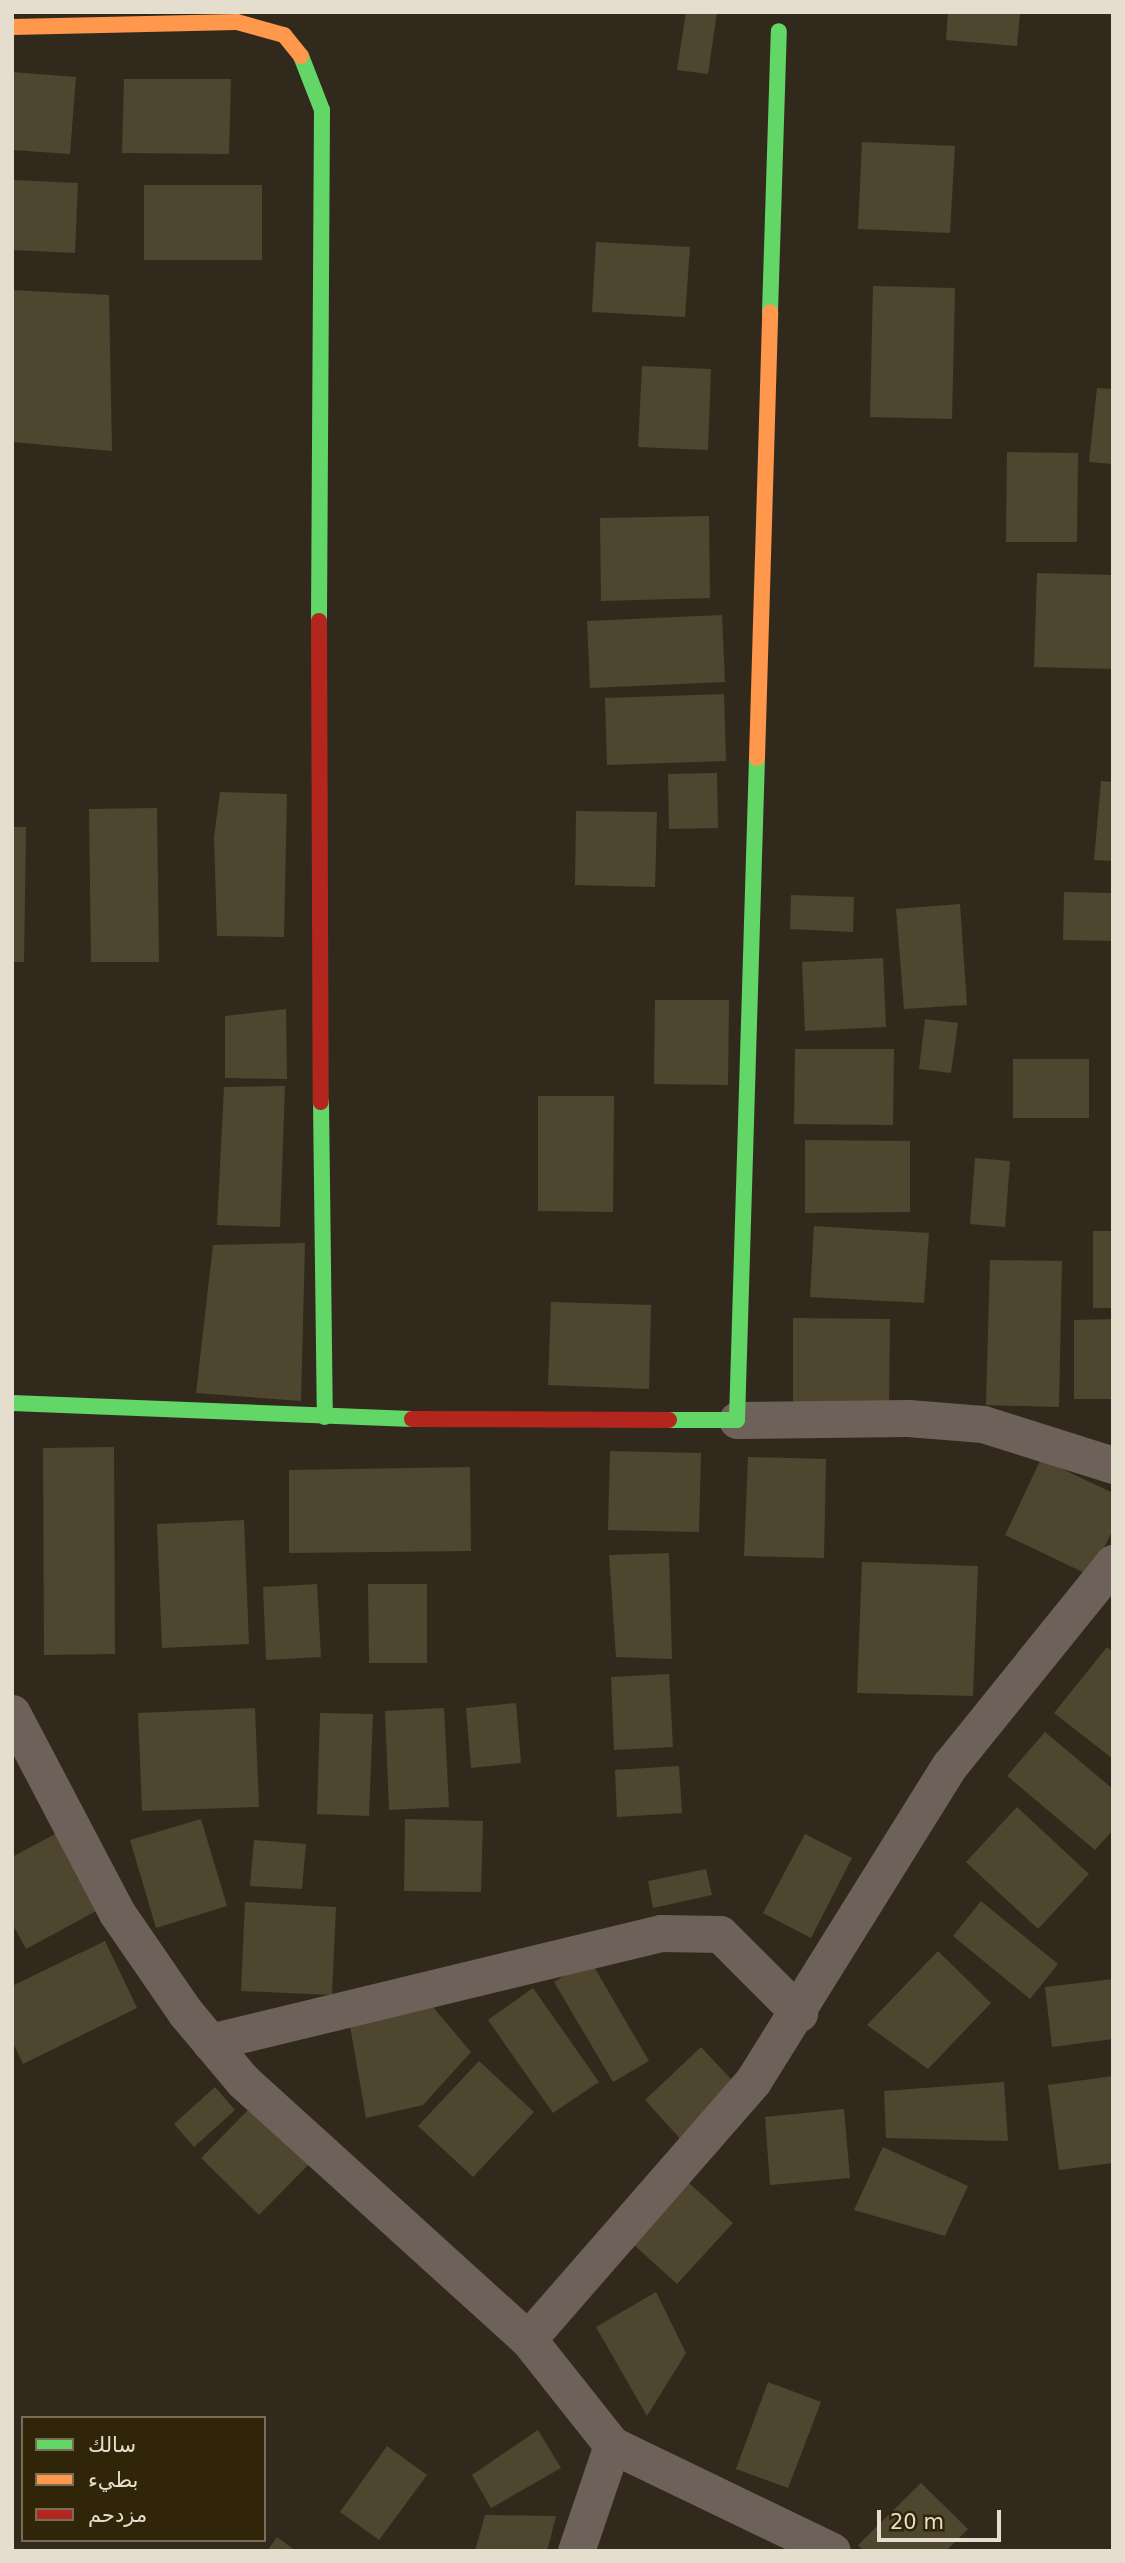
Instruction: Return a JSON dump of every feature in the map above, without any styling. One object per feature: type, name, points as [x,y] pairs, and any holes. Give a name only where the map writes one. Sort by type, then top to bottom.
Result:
[{"type":"street","points":[[12,27],[237,22],[284,35],[309,66],[322,110],[318,832],[325,1417]]},
{"type":"street","points":[[737,1420],[779,31]]},
{"type":"street","points":[[12,1403],[325,1417],[737,1420],[908,1418],[983,1424],[1113,1465]]},
{"type":"street","points":[[528,2339],[753,2081],[799,2013],[950,1765],[1113,1563]]},
{"type":"street","points":[[12,1713],[117,1913],[210,2042],[243,2081],[346,2178],[528,2339],[612,2445],[832,2551]]},
{"type":"street","points":[[210,2042],[661,1933],[720,1934],[799,2013]]},
{"type":"street","points":[[576,2551],[612,2445]]},
{"type":"building","points":[[686,12],[717,12],[708,74],[677,70]]},
{"type":"building","points":[[948,12],[1020,12],[1017,46],[946,40]]},
{"type":"building","points":[[12,72],[76,77],[70,154],[12,150]]},
{"type":"building","points":[[124,79],[231,79],[229,154],[122,153]]},
{"type":"building","points":[[862,142],[955,146],[950,233],[858,229]]},
{"type":"building","points":[[12,180],[78,183],[75,253],[12,250]]},
{"type":"building","points":[[144,185],[262,185],[262,260],[144,260]]},
{"type":"building","points":[[596,242],[690,247],[685,317],[592,312]]},
{"type":"building","points":[[873,286],[955,288],[952,419],[870,417]]},
{"type":"building","points":[[12,290],[109,295],[112,451],[12,442]]},
{"type":"building","points":[[642,366],[711,369],[708,450],[638,447]]},
{"type":"building","points":[[1097,388],[1113,389],[1113,464],[1089,462]]},
{"type":"building","points":[[1007,452],[1078,453],[1077,542],[1006,542]]},
{"type":"building","points":[[709,516],[710,598],[601,601],[600,518]]},
{"type":"building","points":[[1037,573],[1113,575],[1113,669],[1034,667]]},
{"type":"building","points":[[722,615],[725,682],[590,688],[587,621]]},
{"type":"building","points":[[724,694],[726,761],[607,765],[605,698]]},
{"type":"building","points":[[717,773],[718,828],[669,829],[668,774]]},
{"type":"building","points":[[1101,781],[1113,782],[1113,861],[1094,860]]},
{"type":"building","points":[[220,792],[287,794],[284,937],[217,936],[214,837]]},
{"type":"building","points":[[157,808],[159,962],[91,962],[89,809]]},
{"type":"building","points":[[576,811],[657,812],[655,887],[575,885]]},
{"type":"building","points":[[12,827],[26,827],[24,962],[12,962]]},
{"type":"building","points":[[1064,892],[1113,893],[1113,941],[1063,940]]},
{"type":"building","points":[[791,895],[854,897],[853,932],[790,929]]},
{"type":"building","points":[[960,904],[967,1005],[904,1009],[896,909]]},
{"type":"building","points":[[883,958],[886,1027],[805,1031],[802,962]]},
{"type":"building","points":[[655,1000],[729,1000],[728,1085],[654,1084]]},
{"type":"building","points":[[286,1009],[287,1079],[225,1078],[225,1016]]},
{"type":"building","points":[[925,1019],[958,1023],[951,1073],[919,1069]]},
{"type":"building","points":[[795,1049],[894,1049],[893,1125],[794,1124]]},
{"type":"building","points":[[1013,1059],[1089,1059],[1089,1118],[1013,1118]]},
{"type":"building","points":[[285,1086],[280,1227],[217,1225],[224,1087]]},
{"type":"building","points":[[538,1096],[614,1096],[613,1212],[538,1211]]},
{"type":"building","points":[[805,1140],[910,1141],[910,1212],[805,1213]]},
{"type":"building","points":[[975,1158],[1010,1161],[1005,1227],[970,1224]]},
{"type":"building","points":[[814,1226],[929,1233],[924,1303],[810,1297]]},
{"type":"building","points":[[1093,1231],[1113,1231],[1113,1308],[1093,1308]]},
{"type":"building","points":[[305,1243],[301,1401],[196,1393],[213,1245]]},
{"type":"building","points":[[990,1260],[1062,1261],[1059,1407],[986,1405]]},
{"type":"building","points":[[551,1302],[651,1305],[649,1389],[548,1385]]},
{"type":"building","points":[[793,1318],[890,1319],[889,1404],[793,1403]]},
{"type":"building","points":[[1113,1319],[1113,1399],[1074,1399],[1074,1320]]},
{"type":"building","points":[[114,1447],[115,1654],[44,1655],[43,1448]]},
{"type":"building","points":[[610,1451],[701,1453],[699,1532],[608,1530]]},
{"type":"building","points":[[748,1457],[826,1459],[824,1558],[744,1556]]},
{"type":"building","points":[[1041,1459],[1113,1493],[1113,1529],[1091,1576],[1005,1535]]},
{"type":"building","points":[[470,1467],[471,1551],[289,1553],[289,1470]]},
{"type":"building","points":[[244,1520],[249,1644],[162,1648],[157,1524]]},
{"type":"building","points":[[669,1553],[672,1659],[616,1657],[609,1555]]},
{"type":"building","points":[[862,1562],[978,1566],[973,1696],[857,1693]]},
{"type":"building","points":[[317,1584],[321,1657],[266,1660],[263,1587]]},
{"type":"building","points":[[368,1584],[427,1584],[427,1663],[369,1663]]},
{"type":"building","points":[[1107,1647],[1113,1652],[1113,1759],[1054,1713]]},
{"type":"building","points":[[669,1674],[673,1747],[614,1750],[611,1677]]},
{"type":"building","points":[[516,1703],[521,1763],[471,1768],[466,1708]]},
{"type":"building","points":[[255,1708],[259,1807],[142,1811],[138,1713]]},
{"type":"building","points":[[444,1708],[449,1807],[389,1810],[385,1711]]},
{"type":"building","points":[[320,1713],[373,1714],[369,1816],[317,1814]]},
{"type":"building","points":[[1045,1732],[1113,1789],[1113,1830],[1095,1850],[1007,1776]]},
{"type":"building","points":[[679,1766],[682,1813],[617,1817],[615,1770]]},
{"type":"building","points":[[1017,1807],[1089,1874],[1038,1929],[966,1862]]},
{"type":"building","points":[[201,1819],[227,1906],[156,1928],[130,1840]]},
{"type":"building","points":[[405,1819],[483,1821],[481,1892],[404,1891]]},
{"type":"building","points":[[57,1833],[98,1910],[26,1949],[12,1923],[12,1857]]},
{"type":"building","points":[[805,1834],[852,1858],[811,1938],[763,1913]]},
{"type":"building","points":[[254,1840],[306,1844],[302,1889],[250,1886]]},
{"type":"building","points":[[706,1869],[712,1895],[653,1908],[648,1881]]},
{"type":"building","points":[[981,1901],[1058,1964],[1030,1999],[953,1936]]},
{"type":"building","points":[[245,1902],[336,1907],[332,1995],[241,1991]]},
{"type":"building","points":[[105,1941],[137,2008],[23,2064],[12,2041],[12,1986]]},
{"type":"building","points":[[938,1951],[991,2003],[928,2069],[867,2025]]},
{"type":"building","points":[[590,1960],[649,2061],[613,2082],[554,1982]]},
{"type":"building","points":[[1113,1979],[1113,2039],[1052,2047],[1045,1987]]},
{"type":"building","points":[[533,1988],[599,2082],[553,2113],[488,2020]]},
{"type":"building","points":[[432,2006],[471,2052],[423,2105],[366,2118],[349,2020]]},
{"type":"building","points":[[701,2047],[742,2091],[685,2144],[645,2100]]},
{"type":"building","points":[[479,2061],[534,2112],[473,2177],[418,2126]]},
{"type":"building","points":[[1113,2076],[1113,2163],[1059,2170],[1048,2085]]},
{"type":"building","points":[[1004,2082],[1008,2141],[886,2138],[884,2091]]},
{"type":"building","points":[[215,2087],[235,2110],[194,2147],[174,2124]]},
{"type":"building","points":[[251,2107],[309,2164],[259,2215],[201,2158]]},
{"type":"building","points":[[844,2109],[850,2178],[770,2185],[765,2117]]},
{"type":"building","points":[[883,2147],[968,2186],[945,2236],[854,2210]]},
{"type":"building","points":[[689,2183],[733,2223],[677,2284],[633,2244]]},
{"type":"building","points":[[656,2292],[686,2353],[647,2416],[596,2327]]},
{"type":"building","points":[[768,2382],[821,2402],[788,2488],[736,2469]]},
{"type":"building","points":[[538,2430],[561,2468],[491,2508],[472,2475]]},
{"type":"building","points":[[387,2446],[427,2475],[379,2540],[340,2512]]},
{"type":"building","points":[[921,2483],[968,2529],[946,2551],[864,2551],[858,2545]]},
{"type":"building","points":[[485,2515],[556,2516],[547,2551],[475,2551]]},
{"type":"building","points":[[277,2537],[296,2551],[267,2551]]},
{"type":"traffic: fast","points":[[770,312],[779,31]]},
{"type":"traffic: fast","points":[[301,56],[322,110],[319,621]]},
{"type":"traffic: fast","points":[[669,1420],[737,1420],[757,758]]},
{"type":"traffic: fast","points":[[321,1102],[325,1417]]},
{"type":"traffic: fast","points":[[12,1403],[412,1419]]},
{"type":"traffic: slow","points":[[12,27],[237,22],[284,35],[301,56]]},
{"type":"traffic: slow","points":[[757,758],[770,312]]},
{"type":"traffic: jam","points":[[319,621],[321,1102]]},
{"type":"traffic: jam","points":[[412,1419],[669,1420]]}]
